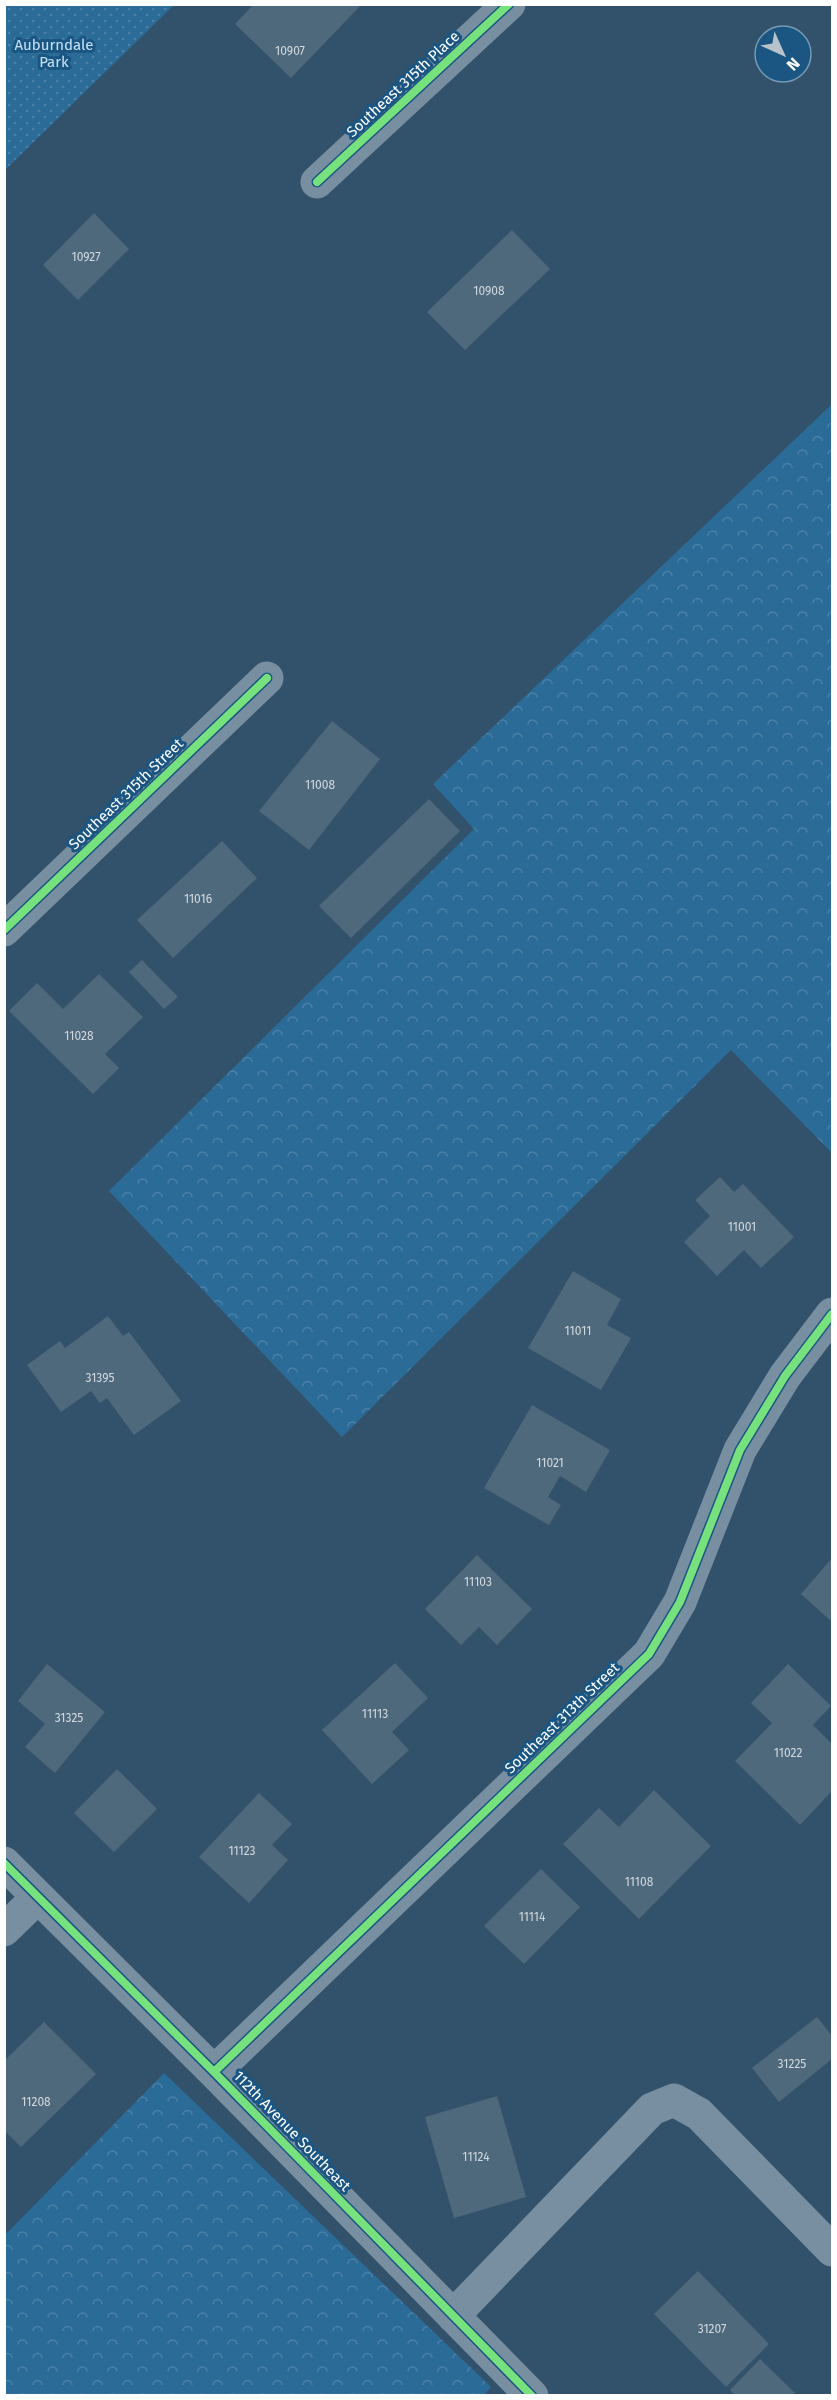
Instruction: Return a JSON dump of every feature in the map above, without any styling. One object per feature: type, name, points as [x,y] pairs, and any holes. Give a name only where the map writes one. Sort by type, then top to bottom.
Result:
[{"type":"street","name":"Southeast 315th Place","points":[[316,182],[509,4]]},
{"type":"street","name":"Southeast 315th Street","points":[[4,930],[267,678]]},
{"type":"street","name":"Southeast 313th Street","points":[[214,2072],[649,1654],[680,1602],[740,1450],[785,1376],[832,1314]]},
{"type":"street","name":"112th Avenue Southeast","points":[[4,1863],[214,2072],[532,2396]]},
{"type":"street","points":[[4,1930],[38,1897]]},
{"type":"street","points":[[453,2316],[652,2109],[674,2100],[699,2114],[832,2250]]},
{"type":"green space","name":"Auburndale Park","points":[[5,4],[174,4],[174,5],[5,170]]},
{"type":"green space","points":[[832,404],[832,1153],[731,1050],[342,1437],[109,1191],[474,829],[433,784]]},
{"type":"green space","points":[[164,2073],[491,2387],[484,2395],[5,2395],[5,2235]]},
{"type":"building","points":[[254,4],[362,4],[291,78],[235,24]]},
{"type":"building","points":[[94,213],[129,249],[78,300],[43,265]]},
{"type":"building","points":[[512,230],[550,269],[465,350],[427,312]]},
{"type":"building","points":[[332,721],[380,759],[309,850],[259,811]]},
{"type":"building","points":[[429,799],[460,831],[351,938],[319,906]]},
{"type":"building","points":[[222,841],[257,878],[173,958],[137,920]]},
{"type":"building","points":[[142,960],[178,997],[164,1009],[129,972]]},
{"type":"building","points":[[99,974],[143,1017],[105,1054],[119,1068],[93,1094],[9,1011],[37,983],[63,1009]]},
{"type":"building","points":[[720,1177],[734,1192],[743,1184],[794,1237],[761,1268],[744,1250],[717,1276],[684,1242],[710,1216],[695,1200]]},
{"type":"building","points":[[573,1271],[621,1299],[607,1325],[631,1338],[601,1390],[528,1348]]},
{"type":"building","points":[[108,1316],[123,1336],[129,1332],[181,1401],[134,1435],[107,1398],[100,1403],[91,1391],[61,1412],[27,1365],[60,1341],[65,1348]]},
{"type":"building","points":[[532,1405],[610,1450],[586,1492],[560,1476],[548,1497],[561,1505],[549,1525],[484,1488]]},
{"type":"building","points":[[477,1555],[532,1609],[497,1645],[479,1627],[461,1645],[425,1609]]},
{"type":"building","points":[[832,1558],[832,1622],[801,1594]]},
{"type":"building","points":[[395,1663],[428,1698],[392,1732],[409,1750],[372,1784],[322,1730]]},
{"type":"building","points":[[47,1664],[105,1712],[55,1773],[25,1747],[45,1724],[18,1701]]},
{"type":"building","points":[[788,1664],[831,1706],[813,1725],[832,1744],[832,1791],[800,1825],[735,1761],[772,1723],[751,1703]]},
{"type":"building","points":[[117,1769],[157,1809],[114,1852],[74,1813]]},
{"type":"building","points":[[654,1790],[711,1846],[639,1919],[563,1844],[599,1808],[619,1827]]},
{"type":"building","points":[[259,1793],[292,1824],[272,1845],[288,1860],[249,1903],[199,1857]]},
{"type":"building","points":[[541,1869],[580,1907],[524,1964],[484,1926]]},
{"type":"building","points":[[817,2017],[832,2036],[832,2059],[779,2102],[752,2068]]},
{"type":"building","points":[[44,2022],[96,2074],[21,2147],[4,2130],[4,2061]]},
{"type":"building","points":[[497,2096],[526,2197],[454,2218],[425,2117]]},
{"type":"building","points":[[698,2271],[769,2344],[726,2387],[654,2314]]},
{"type":"building","points":[[760,2359],[795,2393],[792,2396],[736,2396],[730,2390]]},
{"type":"cycle path","points":[[317,182],[509,4]]},
{"type":"cycle path","points":[[4,930],[267,678]]},
{"type":"cycle path","points":[[214,2072],[649,1654],[680,1602],[740,1450],[785,1376],[832,1314]]},
{"type":"cycle path","points":[[4,1863],[214,2072],[532,2396]]}]
